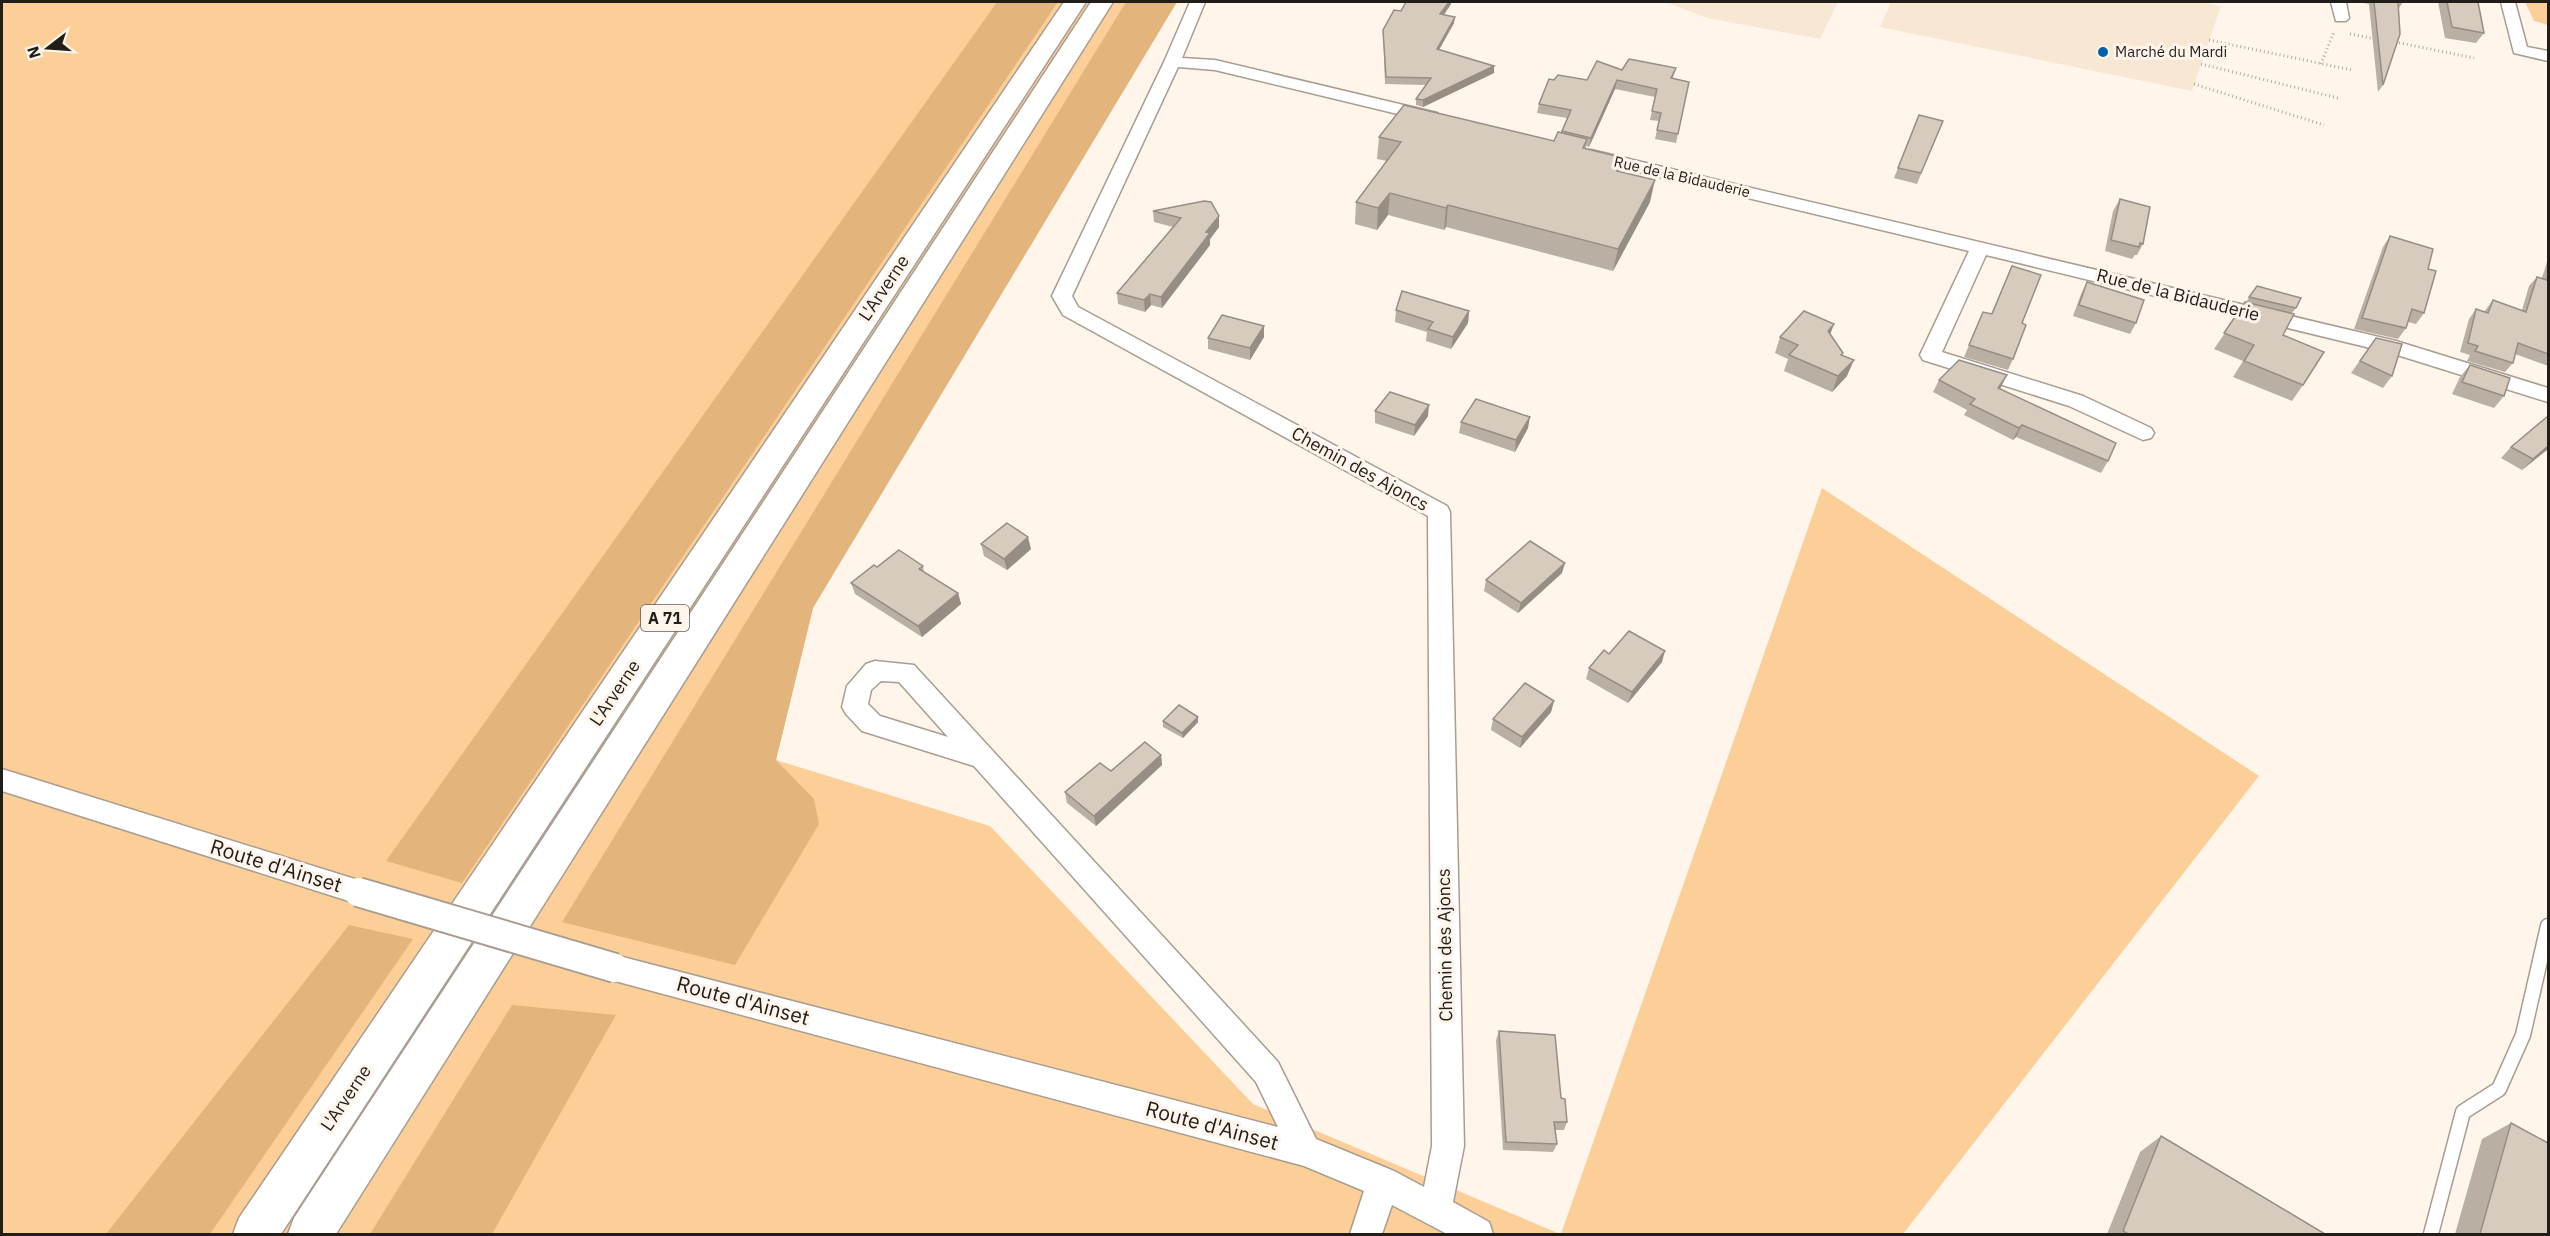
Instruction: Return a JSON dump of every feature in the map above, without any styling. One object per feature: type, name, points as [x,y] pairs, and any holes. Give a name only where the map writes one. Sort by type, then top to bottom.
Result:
[{"type":"highway","name":"L'Arverne","points":[[255,1234],[1075,2]]},
{"type":"highway","name":"L'Arverne","points":[[310,1234],[1102,2]]},
{"type":"street","points":[[1197,2],[1172,62],[1215,65],[1446,121]]},
{"type":"street","points":[[2339,2],[2341,18]]},
{"type":"street","points":[[2508,2],[2520,50],[2548,56]]},
{"type":"street","name":"Chemin des Ajoncs","points":[[1172,62],[1062,296],[1070,311],[1439,512],[1448,1146],[1436,1208]]},
{"type":"street","name":"Rue de la Bidauderie","points":[[1574,151],[2396,348],[2548,395]]},
{"type":"street","points":[[1980,247],[1930,355],[2076,401],[2143,433]]},
{"type":"street","points":[[982,758],[1267,1072],[1305,1150]]},
{"type":"street","name":"Route d'Ainset","points":[[2,780],[358,892],[615,968],[1305,1150],[1383,1182],[1436,1208],[1477,1234]]},
{"type":"street","points":[[1366,1234],[1383,1182]]},
{"type":"lane","points":[[2431,1234],[2463,1112],[2499,1089],[2523,1035],[2548,926]]},
{"type":"path","points":[[2321,64],[2341,18]]},
{"type":"path","points":[[2347,33],[2381,40]]},
{"type":"path","points":[[2209,40],[2352,70]]},
{"type":"path","points":[[2393,42],[2474,58]]},
{"type":"path","points":[[2201,64],[2338,98]]},
{"type":"path","points":[[2194,84],[2324,125]]},
{"type":"shaded area","points":[[2,2],[1138,2],[1134,52],[813,608],[776,760],[990,826],[1253,1104],[1560,1234],[2,1234]]},
{"type":"shaded area","points":[[997,2],[1058,2],[462,883],[386,861]]},
{"type":"shaded area","points":[[1126,2],[1177,2],[813,608],[776,760],[814,799],[819,824],[735,965],[562,922]]},
{"type":"shaded area","points":[[1665,2],[1838,2],[1820,39],[1707,18]]},
{"type":"shaded area","name":"Marché du Mardi","points":[[1891,2],[2200,2],[2221,6],[2192,91],[1880,27]]},
{"type":"shaded area","points":[[2525,2],[2548,2],[2548,25],[2534,21]]},
{"type":"shaded area","points":[[1822,488],[2259,776],[1903,1234],[1561,1234]]},
{"type":"shaded area","points":[[349,925],[413,939],[210,1234],[106,1234]]},
{"type":"shaded area","points":[[512,1005],[616,1015],[492,1234],[370,1234]]},
{"type":"building","points":[[1406,2],[1449,2],[1440,14],[1455,17],[1437,49],[1494,66],[1423,100],[1416,99],[1431,78],[1386,77],[1383,30],[1394,10],[1401,11]]},
{"type":"building","points":[[2374,2],[2398,2],[2400,34],[2383,85]]},
{"type":"building","points":[[2447,2],[2478,2],[2484,33],[2452,27]]},
{"type":"building","points":[[1629,59],[1676,68],[1671,78],[1689,82],[1678,134],[1657,130],[1661,113],[1652,111],[1657,89],[1617,80],[1591,138],[1562,131],[1571,110],[1539,104],[1549,79],[1554,80],[1558,75],[1587,80],[1597,61],[1622,70]]},
{"type":"building","points":[[1404,105],[1554,141],[1558,132],[1587,139],[1583,148],[1624,158],[1617,171],[1655,180],[1618,249],[1448,205],[1446,208],[1390,193],[1378,208],[1356,202],[1401,142],[1379,137]]},
{"type":"building","points":[[1919,115],[1943,121],[1921,173],[1898,168]]},
{"type":"building","points":[[2120,199],[2150,207],[2143,244],[2140,243],[2139,247],[2111,240]]},
{"type":"building","points":[[1204,201],[1211,202],[1219,216],[1206,232],[1210,233],[1161,297],[1150,294],[1144,300],[1117,293],[1181,218],[1153,211]]},
{"type":"building","points":[[2390,236],[2433,249],[2428,269],[2436,271],[2424,313],[2412,309],[2406,328],[2362,318]]},
{"type":"building","points":[[2012,266],[2041,275],[2022,323],[2026,325],[2013,359],[1969,345],[1983,312],[1992,314]]},
{"type":"building","points":[[2548,274],[2548,354],[2518,343],[2513,363],[2475,351],[2478,346],[2468,343],[2476,309],[2488,313],[2493,300],[2526,312],[2537,277],[2547,280]]},
{"type":"building","points":[[2087,282],[2144,300],[2136,323],[2079,305]]},
{"type":"building","points":[[2257,286],[2301,298],[2296,308],[2249,297]]},
{"type":"building","points":[[1402,291],[1469,311],[1453,337],[1428,329],[1433,322],[1396,310]]},
{"type":"building","points":[[2245,302],[2294,314],[2283,335],[2324,352],[2303,385],[2244,361],[2254,345],[2224,333]]},
{"type":"building","points":[[1804,311],[1834,324],[1828,331],[1843,353],[1841,355],[1854,360],[1838,376],[1789,355],[1798,345],[1780,337]]},
{"type":"building","points":[[1222,315],[1264,326],[1250,348],[1208,338]]},
{"type":"building","points":[[2376,338],[2402,344],[2392,376],[2360,361]]},
{"type":"building","points":[[1959,360],[2007,375],[1998,388],[2116,443],[2108,461],[2022,425],[2019,428],[1970,404],[1975,399],[1939,380]]},
{"type":"building","points":[[2470,365],[2510,378],[2504,396],[2462,382]]},
{"type":"building","points":[[1390,392],[1429,405],[1415,425],[1375,411]]},
{"type":"building","points":[[1476,399],[1530,417],[1516,440],[1461,422]]},
{"type":"building","points":[[2548,416],[2548,446],[2533,459],[2511,447]]},
{"type":"building","points":[[1007,523],[1028,537],[1004,559],[981,544]]},
{"type":"building","points":[[1530,541],[1565,563],[1521,603],[1486,580]]},
{"type":"building","points":[[899,550],[923,566],[919,569],[958,593],[918,626],[851,583],[874,565],[877,567]]},
{"type":"building","points":[[1629,631],[1665,651],[1632,692],[1589,668],[1604,650],[1609,654]]},
{"type":"building","points":[[1525,683],[1554,701],[1522,737],[1493,719]]},
{"type":"building","points":[[1179,705],[1198,717],[1182,733],[1163,721]]},
{"type":"building","points":[[1145,742],[1161,755],[1094,816],[1065,792],[1100,763],[1111,771]]},
{"type":"building","points":[[1499,1031],[1555,1035],[1561,1098],[1565,1099],[1567,1122],[1554,1122],[1557,1144],[1506,1142]]},
{"type":"building","points":[[2511,1123],[2548,1143],[2548,1234],[2480,1234]]},
{"type":"building","points":[[2161,1136],[2325,1234],[2128,1234],[2123,1231]]},
{"type":"place","name":"Marché du Mardi","points":[[2103,52]]}]
